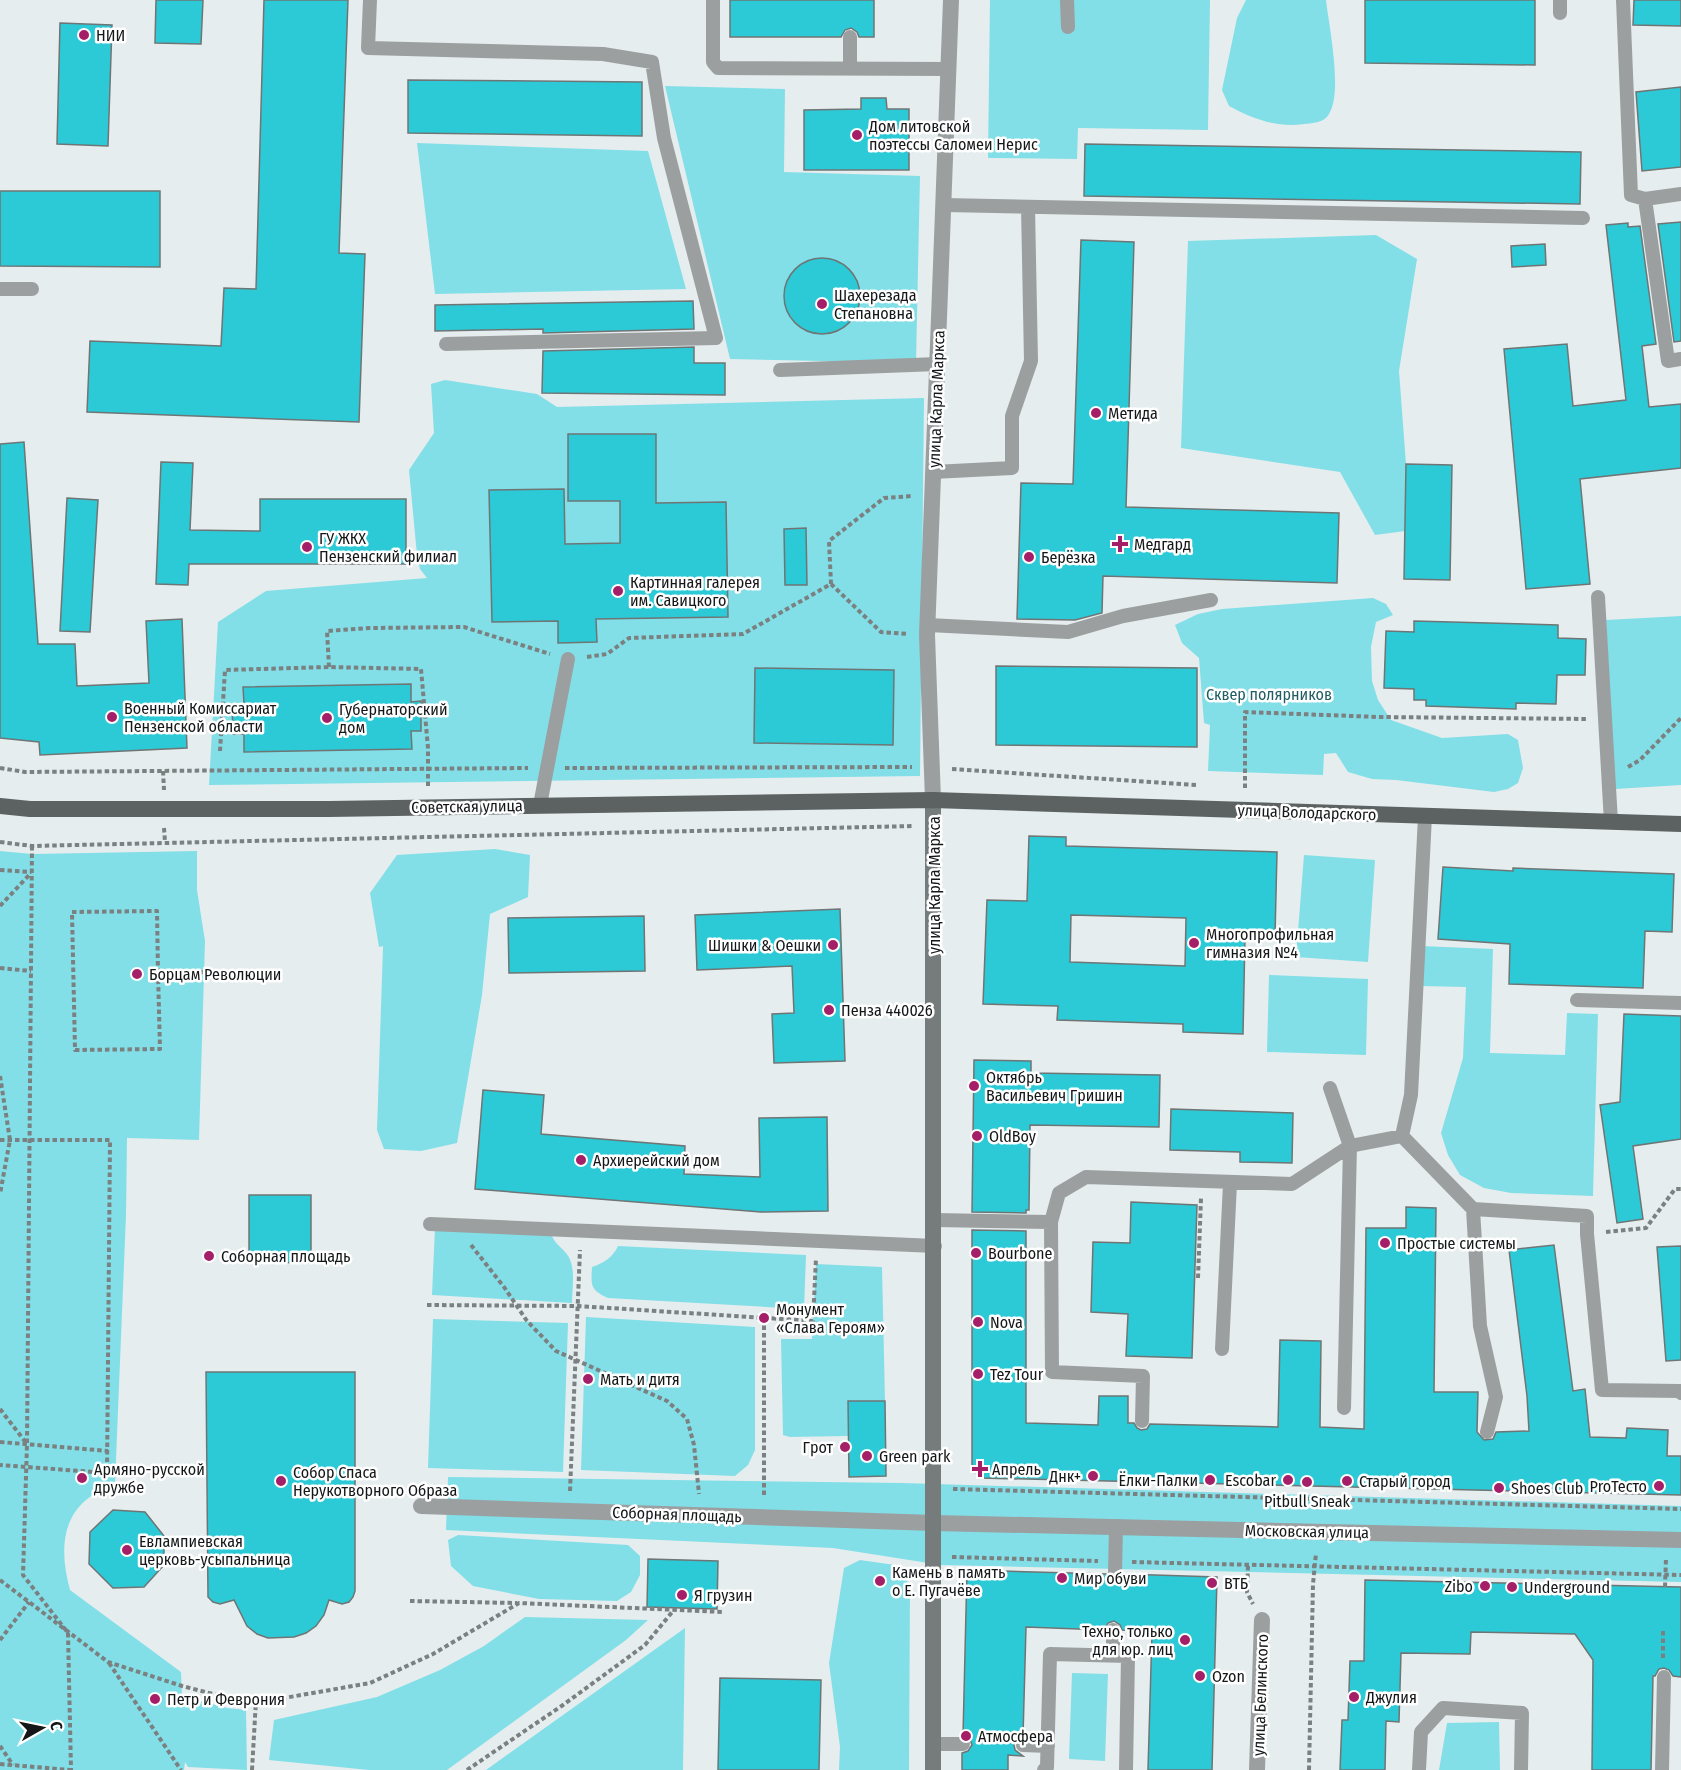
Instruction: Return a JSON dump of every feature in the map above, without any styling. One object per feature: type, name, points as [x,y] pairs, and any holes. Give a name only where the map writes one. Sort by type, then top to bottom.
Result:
[{"type":"main road","name":"Советская улица","points":[[0,806],[30,809],[428,807],[933,800]]},
{"type":"main road","name":"улица Володарского","points":[[933,800],[1681,824]]},
{"type":"main road","name":"улица Карла Маркса","points":[[933,800],[935,1246],[933,1770]]},
{"type":"street","name":"улица Карла Маркса","points":[[933,800],[928,630],[951,0]]},
{"type":"street","name":"Соборная площадь","points":[[421,1506],[934,1523]]},
{"type":"street","name":"Московская улица","points":[[934,1523],[1674,1540]]},
{"type":"street","name":"улица Белинского","points":[[1257,1770],[1262,1620]]},
{"type":"lane","points":[[370,0],[368,48],[603,54],[652,62],[664,138],[716,338],[446,344]]},
{"type":"lane","points":[[713,0],[713,62],[718,68],[949,69]]},
{"type":"lane","points":[[1067,0],[1068,27]]},
{"type":"lane","points":[[1623,0],[1631,195],[1645,199],[1681,194]]},
{"type":"lane","points":[[850,37],[850,69]]},
{"type":"lane","points":[[1645,199],[1668,361],[1681,359]]},
{"type":"lane","points":[[944,205],[1583,218]]},
{"type":"lane","points":[[933,472],[1012,468],[1012,416],[1031,361],[1028,207]]},
{"type":"lane","points":[[0,289],[32,289]]},
{"type":"lane","points":[[780,370],[938,364]]},
{"type":"lane","points":[[1598,597],[1611,822]]},
{"type":"lane","points":[[928,630],[1068,632],[1123,616],[1211,600]]},
{"type":"lane","points":[[540,805],[568,659]]},
{"type":"lane","points":[[1402,1136],[1411,1095],[1425,816]]},
{"type":"lane","points":[[1577,1000],[1681,1003]]},
{"type":"lane","points":[[1330,1088],[1350,1146],[1344,1408]]},
{"type":"lane","points":[[1142,1421],[1143,1376],[1052,1372],[1051,1222],[1059,1193],[1086,1177],[1292,1184],[1350,1146],[1402,1136]]},
{"type":"lane","points":[[1402,1136],[1473,1209],[1480,1326],[1496,1397],[1487,1432]]},
{"type":"lane","points":[[1222,1349],[1230,1182]]},
{"type":"lane","points":[[1473,1209],[1587,1216],[1602,1390],[1681,1390]]},
{"type":"lane","points":[[934,1221],[1051,1222]]},
{"type":"lane","points":[[430,1224],[935,1246]]},
{"type":"lane","points":[[1115,1574],[1116,1526]]},
{"type":"lane","points":[[1113,1630],[1113,1655]]},
{"type":"lane","points":[[1044,1770],[1047,1767],[1050,1654],[1128,1656],[1126,1770]]},
{"type":"lane","points":[[1662,1770],[1664,1677]]},
{"type":"lane","points":[[1419,1770],[1421,1732],[1443,1707],[1522,1713],[1521,1770]]},
{"type":"lane","points":[[933,1744],[963,1744]]},
{"type":"lane","points":[[1023,1746],[1048,1746]]},
{"type":"path","points":[[928,630],[880,632],[831,584],[829,541],[885,498],[933,495]]},
{"type":"path","points":[[329,667],[327,631],[464,627],[568,659],[607,654],[629,638],[744,634],[831,584]]},
{"type":"path","points":[[220,751],[225,670],[329,667],[421,669],[428,768],[428,807]]},
{"type":"path","points":[[1255,789],[1245,789],[1245,712],[1379,717],[1605,719]]},
{"type":"path","points":[[1608,777],[1640,760],[1681,718]]},
{"type":"path","points":[[0,768],[25,772],[428,768],[932,768],[1198,785]]},
{"type":"path","points":[[0,842],[32,846],[933,825]]},
{"type":"path","points":[[0,1764],[70,1770],[68,1633],[23,1575],[27,1467],[32,846]]},
{"type":"path","points":[[0,870],[32,873]]},
{"type":"path","points":[[0,906],[32,873]]},
{"type":"path","points":[[157,911],[158,973],[159,1048],[75,1050],[72,912],[157,911]]},
{"type":"path","points":[[0,968],[31,970]]},
{"type":"path","points":[[158,973],[204,972]]},
{"type":"path","points":[[0,1076],[10,1140],[0,1194]]},
{"type":"path","points":[[0,1140],[110,1140],[107,1473],[0,1465]]},
{"type":"path","points":[[1198,1278],[1201,1181]]},
{"type":"path","points":[[1587,1234],[1646,1227],[1675,1189],[1681,1189]]},
{"type":"path","points":[[456,1225],[527,1321],[556,1351],[667,1401],[687,1419],[694,1445],[699,1486],[698,1515]]},
{"type":"path","points":[[569,1511],[581,1231]]},
{"type":"path","points":[[427,1305],[578,1306],[813,1321],[817,1241]]},
{"type":"path","points":[[764,1318],[764,1474]]},
{"type":"path","points":[[0,1408],[27,1444]]},
{"type":"path","points":[[0,1442],[108,1451]]},
{"type":"path","points":[[934,1488],[1681,1509]]},
{"type":"path","points":[[1309,1770],[1317,1531]]},
{"type":"path","points":[[1665,1587],[1665,1574],[1674,1540]]},
{"type":"path","points":[[934,1557],[1105,1562]]},
{"type":"path","points":[[1129,1562],[1681,1575]]},
{"type":"path","points":[[1247,1578],[1248,1566]]},
{"type":"path","points":[[0,1580],[108,1662],[182,1686],[223,1696],[267,1701],[370,1683],[433,1654],[519,1603]]},
{"type":"path","points":[[410,1601],[519,1603],[724,1612]]},
{"type":"path","points":[[0,1641],[29,1602]]},
{"type":"path","points":[[467,1770],[563,1705],[645,1645],[674,1610]]},
{"type":"path","points":[[1664,1631],[1664,1677]]},
{"type":"path","points":[[108,1662],[181,1770]]},
{"type":"path","points":[[252,1770],[256,1700]]},
{"type":"path","points":[[0,1746],[14,1765]]},
{"type":"green space","points":[[990,0],[1210,0],[1208,130],[1078,128],[1077,159],[988,158]]},
{"type":"green space","points":[[1246,0],[1326,0],[1334,58],[1335,91],[1329,114],[1321,121],[1284,125],[1247,115],[1229,106],[1222,90],[1237,18]]},
{"type":"green space","points":[[665,86],[785,89],[784,172],[920,176],[916,363],[730,359]]},
{"type":"green space","points":[[417,143],[648,151],[686,289],[435,294]]},
{"type":"green space","points":[[1376,235],[1417,259],[1399,371],[1406,464],[1405,531],[1375,535],[1340,472],[1181,448],[1188,241]]},
{"type":"green space","points":[[445,380],[537,394],[557,407],[924,398],[920,776],[209,785],[218,622],[266,591],[427,578],[420,569],[417,555],[409,470],[434,433],[431,384]]},
{"type":"green space","name":"Сквер полярников","points":[[1373,598],[1386,604],[1393,615],[1376,622],[1371,647],[1372,681],[1378,700],[1391,720],[1442,738],[1508,734],[1518,740],[1523,768],[1518,783],[1508,789],[1494,792],[1372,779],[1348,772],[1336,753],[1324,754],[1323,775],[1208,771],[1210,725],[1204,723],[1199,658],[1182,643],[1175,625],[1198,614],[1222,609]]},
{"type":"green space","points":[[1681,616],[1681,785],[1615,789],[1606,620]]},
{"type":"green space","points":[[495,849],[530,855],[528,897],[490,914],[482,995],[457,1143],[421,1151],[384,1149],[377,1130],[383,946],[379,947],[370,893],[397,855]]},
{"type":"green space","points":[[0,851],[32,854],[197,851],[197,890],[205,941],[199,1140],[127,1138],[115,1484],[96,1493],[80,1506],[68,1527],[64,1552],[70,1590],[181,1672],[182,1696],[227,1708],[246,1710],[247,1770],[188,1767],[185,1762],[184,1770],[0,1770]]},
{"type":"green space","points":[[1304,855],[1375,860],[1368,962],[1296,957]]},
{"type":"green space","points":[[1421,946],[1493,949],[1490,1053],[1565,1055],[1567,1013],[1598,1014],[1593,1196],[1511,1193],[1484,1188],[1460,1175],[1448,1155],[1441,1133],[1463,1058],[1466,987],[1420,986]]},
{"type":"green space","points":[[1269,975],[1368,979],[1366,1055],[1267,1052]]},
{"type":"green space","points":[[435,1228],[551,1233],[571,1263],[572,1303],[432,1295]]},
{"type":"green space","points":[[618,1246],[806,1255],[804,1309],[608,1298],[593,1286],[592,1267],[608,1259]]},
{"type":"green space","points":[[816,1264],[882,1267],[885,1401],[849,1401],[848,1436],[790,1437],[783,1435],[781,1339],[812,1339]]},
{"type":"green space","points":[[586,1317],[755,1327],[755,1450],[748,1465],[735,1476],[581,1470]]},
{"type":"green space","points":[[433,1319],[568,1323],[563,1472],[428,1468]]},
{"type":"green space","points":[[448,1477],[902,1483],[1681,1506],[1681,1582],[941,1565],[833,1548],[446,1530]]},
{"type":"green space","points":[[458,1535],[628,1545],[640,1556],[640,1575],[631,1592],[617,1601],[539,1599],[473,1586],[451,1566],[448,1540]]},
{"type":"green space","points":[[860,1560],[895,1565],[910,1585],[909,1770],[839,1770],[840,1747],[829,1663],[844,1568]]},
{"type":"green space","points":[[525,1617],[648,1620],[626,1640],[447,1770],[369,1770],[269,1760],[274,1720],[377,1697],[440,1670],[484,1646]]},
{"type":"green space","points":[[685,1628],[683,1770],[486,1770]]},
{"type":"green space","points":[[1072,1673],[1108,1674],[1105,1761],[1069,1759]]},
{"type":"green space","points":[[1499,1722],[1500,1770],[1439,1770],[1447,1723]]},
{"type":"building","points":[[156,0],[203,0],[201,44],[155,43]]},
{"type":"building","points":[[264,0],[348,0],[339,253],[365,254],[359,422],[87,412],[90,341],[221,346],[224,288],[256,289]]},
{"type":"building","points":[[730,0],[874,0],[874,37],[859,37],[857,32],[851,28],[845,30],[841,37],[730,37]]},
{"type":"building","points":[[1365,0],[1535,0],[1535,65],[1365,63]]},
{"type":"building","points":[[1634,0],[1681,0],[1681,26],[1633,25]]},
{"type":"building","points":[[60,23],[112,25],[108,146],[57,144]]},
{"type":"building","points":[[408,80],[642,82],[642,136],[408,133]]},
{"type":"building","points":[[1681,87],[1681,167],[1642,171],[1636,92]]},
{"type":"building","name":"Дом литовской поэтессы Саломеи Нерис","points":[[861,98],[886,98],[887,109],[909,109],[909,170],[804,170],[804,110],[861,109]]},
{"type":"building","points":[[1085,144],[1581,152],[1580,204],[1084,196]]},
{"type":"building","points":[[0,191],[160,191],[160,267],[0,266]]},
{"type":"building","points":[[1681,222],[1681,341],[1674,342],[1658,224]]},
{"type":"building","points":[[1628,223],[1628,227],[1640,226],[1656,344],[1642,346],[1649,407],[1681,404],[1681,468],[1580,479],[1590,584],[1526,589],[1504,349],[1567,344],[1573,406],[1626,400],[1606,225]]},
{"type":"building","points":[[1081,240],[1134,242],[1126,507],[1339,513],[1337,583],[1103,576],[1102,613],[1075,620],[1017,619],[1021,483],[1073,484]]},
{"type":"building","points":[[1545,244],[1546,265],[1512,267],[1511,246]]},
{"type":"building","points":[[815,258],[829,258],[843,264],[854,275],[860,289],[857,311],[849,323],[829,334],[815,334],[801,328],[790,317],[784,303],[784,289],[790,275],[801,264]]},
{"type":"building","points":[[693,301],[694,329],[543,333],[543,329],[435,331],[435,305]]},
{"type":"building","points":[[694,347],[694,363],[725,363],[725,395],[542,393],[543,351]]},
{"type":"building","points":[[568,434],[656,434],[656,503],[726,502],[728,617],[596,619],[597,642],[558,643],[558,621],[492,622],[489,490],[564,489],[565,544],[620,543],[620,501],[568,501]]},
{"type":"building","points":[[24,442],[38,644],[75,644],[77,686],[149,683],[146,621],[182,619],[187,748],[40,755],[39,742],[0,738],[0,444]]},
{"type":"building","name":"ГУ ЖКХ Пензенский филиал","points":[[161,462],[193,463],[190,530],[260,531],[260,499],[406,499],[406,564],[189,564],[188,585],[156,584]]},
{"type":"building","points":[[1406,464],[1452,465],[1450,580],[1404,579]]},
{"type":"building","points":[[67,498],[98,500],[90,632],[60,631]]},
{"type":"building","points":[[806,528],[807,585],[785,585],[784,529]]},
{"type":"building","points":[[1414,621],[1558,625],[1558,638],[1586,639],[1585,675],[1557,675],[1556,704],[1516,703],[1516,709],[1426,706],[1426,700],[1414,700],[1414,689],[1384,688],[1386,631],[1414,632]]},
{"type":"building","points":[[996,666],[1197,668],[1197,747],[996,745]]},
{"type":"building","points":[[755,668],[894,670],[893,745],[754,743]]},
{"type":"building","name":"Губернаторский дом","points":[[411,684],[411,702],[421,701],[421,731],[411,731],[412,749],[244,752],[244,734],[233,734],[232,704],[244,704],[243,687]]},
{"type":"building","points":[[1029,836],[1066,837],[1066,846],[1277,852],[1275,936],[1245,936],[1243,1034],[1183,1032],[1183,1024],[1057,1020],[1058,1006],[983,1004],[987,900],[1027,901]],"holes":[[[1071,915],[1186,918],[1185,966],[1070,962]]]},
{"type":"building","points":[[1443,867],[1513,871],[1513,868],[1674,874],[1672,932],[1645,931],[1643,988],[1509,984],[1510,944],[1438,939]]},
{"type":"building","points":[[840,909],[845,1061],[774,1063],[772,1014],[794,1013],[792,966],[697,970],[695,915]]},
{"type":"building","points":[[644,916],[645,971],[509,973],[508,918]]},
{"type":"building","points":[[1624,1014],[1681,1016],[1681,1139],[1633,1146],[1643,1219],[1617,1223],[1600,1105],[1620,1102]]},
{"type":"building","points":[[974,1060],[1031,1061],[1031,1073],[1160,1075],[1159,1127],[1030,1125],[1029,1210],[1026,1210],[1026,1213],[972,1212]]},
{"type":"building","name":"Архиерейский дом","points":[[483,1090],[544,1095],[541,1134],[685,1146],[684,1174],[760,1177],[759,1118],[827,1117],[828,1211],[761,1212],[475,1189]]},
{"type":"building","points":[[1171,1109],[1293,1113],[1292,1163],[1240,1162],[1240,1152],[1170,1150]]},
{"type":"building","points":[[249,1195],[311,1195],[311,1263],[249,1262]]},
{"type":"building","points":[[1131,1202],[1197,1205],[1192,1358],[1126,1356],[1128,1314],[1091,1312],[1093,1242],[1130,1243]]},
{"type":"building","points":[[1406,1207],[1436,1208],[1434,1392],[1478,1392],[1477,1432],[1484,1440],[1493,1439],[1496,1432],[1529,1431],[1527,1396],[1509,1250],[1554,1245],[1573,1391],[1585,1389],[1590,1437],[1626,1438],[1627,1428],[1668,1430],[1667,1456],[1681,1456],[1681,1495],[980,1478],[972,1467],[972,1230],[1026,1231],[1026,1423],[1098,1425],[1099,1396],[1128,1396],[1128,1423],[1134,1423],[1141,1430],[1147,1429],[1150,1424],[1278,1427],[1280,1340],[1321,1341],[1320,1427],[1364,1429],[1366,1228],[1406,1228]]},
{"type":"building","points":[[1681,1246],[1681,1360],[1666,1361],[1657,1247]]},
{"type":"building","name":"Собор Спаса Нерукотворного Образа","points":[[206,1372],[355,1372],[355,1591],[349,1602],[342,1604],[329,1600],[324,1615],[316,1626],[306,1633],[294,1637],[268,1638],[257,1634],[247,1626],[234,1600],[220,1604],[208,1597]]},
{"type":"building","name":"Green park","points":[[848,1401],[885,1401],[886,1476],[849,1477]]},
{"type":"building","name":"Евлампиевская церковь-усыпальница","points":[[113,1510],[145,1512],[164,1536],[164,1565],[144,1587],[113,1588],[89,1564],[90,1532]]},
{"type":"building","name":"Я грузин","points":[[648,1559],[718,1561],[717,1609],[647,1607]]},
{"type":"building","points":[[967,1570],[1106,1574],[1107,1579],[1114,1583],[1120,1582],[1124,1574],[1217,1577],[1212,1770],[1148,1770],[1152,1632],[1122,1630],[1120,1625],[1114,1621],[1108,1623],[1104,1630],[1026,1627],[1023,1736],[1016,1740],[1014,1745],[1015,1750],[1023,1756],[1008,1755],[1008,1770],[962,1770],[962,1753],[968,1751],[972,1745],[970,1739],[963,1735]]},
{"type":"building","points":[[1365,1580],[1681,1587],[1681,1677],[1673,1676],[1669,1670],[1664,1668],[1659,1669],[1653,1676],[1651,1770],[1592,1770],[1593,1660],[1575,1634],[1471,1632],[1470,1654],[1401,1653],[1399,1722],[1386,1721],[1385,1770],[1340,1770],[1342,1720],[1348,1720],[1350,1661],[1364,1661]]},
{"type":"building","points":[[720,1678],[821,1680],[819,1770],[718,1770]]},
{"type":"place","name":"НИИ","points":[[84,35]]},
{"type":"place","name":"Дом литовской поэтессы Саломеи Нерис","points":[[857,135]]},
{"type":"place","name":"Шахерезада Степановна","points":[[822,304]]},
{"type":"place","name":"Метида","points":[[1096,413]]},
{"type":"place","name":"Медгард","points":[[1120,544]]},
{"type":"place","name":"ГУ ЖКХ Пензенский филиал","points":[[307,547]]},
{"type":"place","name":"Берёзка","points":[[1029,557]]},
{"type":"place","name":"Картинная галерея им. Савицкого","points":[[618,591]]},
{"type":"place","name":"Военный Комиссариат Пензенской области","points":[[112,717]]},
{"type":"place","name":"Губернаторский дом","points":[[327,718]]},
{"type":"place","name":"Многопрофильная гимназия №4","points":[[1194,943]]},
{"type":"place","name":"Шишки & Оешки","points":[[833,945]]},
{"type":"place","name":"Борцам Революции","points":[[137,974]]},
{"type":"place","name":"Пенза 440026","points":[[829,1010]]},
{"type":"place","name":"Октябрь Васильевич Гришин","points":[[974,1086]]},
{"type":"place","name":"OldBoy","points":[[977,1136]]},
{"type":"place","name":"Архиерейский дом","points":[[581,1160]]},
{"type":"place","name":"Простые системы","points":[[1385,1243]]},
{"type":"place","name":"Bourbone","points":[[976,1253]]},
{"type":"place","name":"Соборная площадь","points":[[209,1256]]},
{"type":"place","name":"Монумент «Слава Героям»","points":[[764,1318]]},
{"type":"place","name":"Nova","points":[[978,1322]]},
{"type":"place","name":"Tez Tour","points":[[978,1374]]},
{"type":"place","name":"Мать и дитя","points":[[588,1379]]},
{"type":"place","name":"Грот","points":[[845,1447]]},
{"type":"place","name":"Green park","points":[[867,1456]]},
{"type":"place","name":"Апрель","points":[[980,1469]]},
{"type":"place","name":"Днк+","points":[[1093,1476]]},
{"type":"place","name":"Армяно-русской дружбе","points":[[82,1478]]},
{"type":"place","name":"Ёлки-Палки","points":[[1210,1480]]},
{"type":"place","name":"Escobar","points":[[1288,1480]]},
{"type":"place","name":"Собор Спаса Нерукотворного Образа","points":[[281,1481]]},
{"type":"place","name":"Старый город","points":[[1347,1481]]},
{"type":"place","name":"Pitbull Sneak","points":[[1307,1482]]},
{"type":"place","name":"ProТесто","points":[[1659,1486]]},
{"type":"place","name":"Shoes Club","points":[[1499,1488]]},
{"type":"place","name":"Евлампиевская церковь-усыпальница","points":[[127,1550]]},
{"type":"place","name":"Мир обуви","points":[[1062,1578]]},
{"type":"place","name":"Камень в память о Е. Пугачёве","points":[[880,1581]]},
{"type":"place","name":"ВТБ","points":[[1212,1583]]},
{"type":"place","name":"Zibo","points":[[1485,1586]]},
{"type":"place","name":"Underground","points":[[1512,1587]]},
{"type":"place","name":"Я грузин","points":[[682,1595]]},
{"type":"place","name":"Техно, только для юр. лиц","points":[[1185,1640]]},
{"type":"place","name":"Ozon","points":[[1200,1676]]},
{"type":"place","name":"Джулия","points":[[1354,1697]]},
{"type":"place","name":"Петр и Феврония","points":[[155,1699]]},
{"type":"place","name":"Атмосфера","points":[[966,1736]]}]
